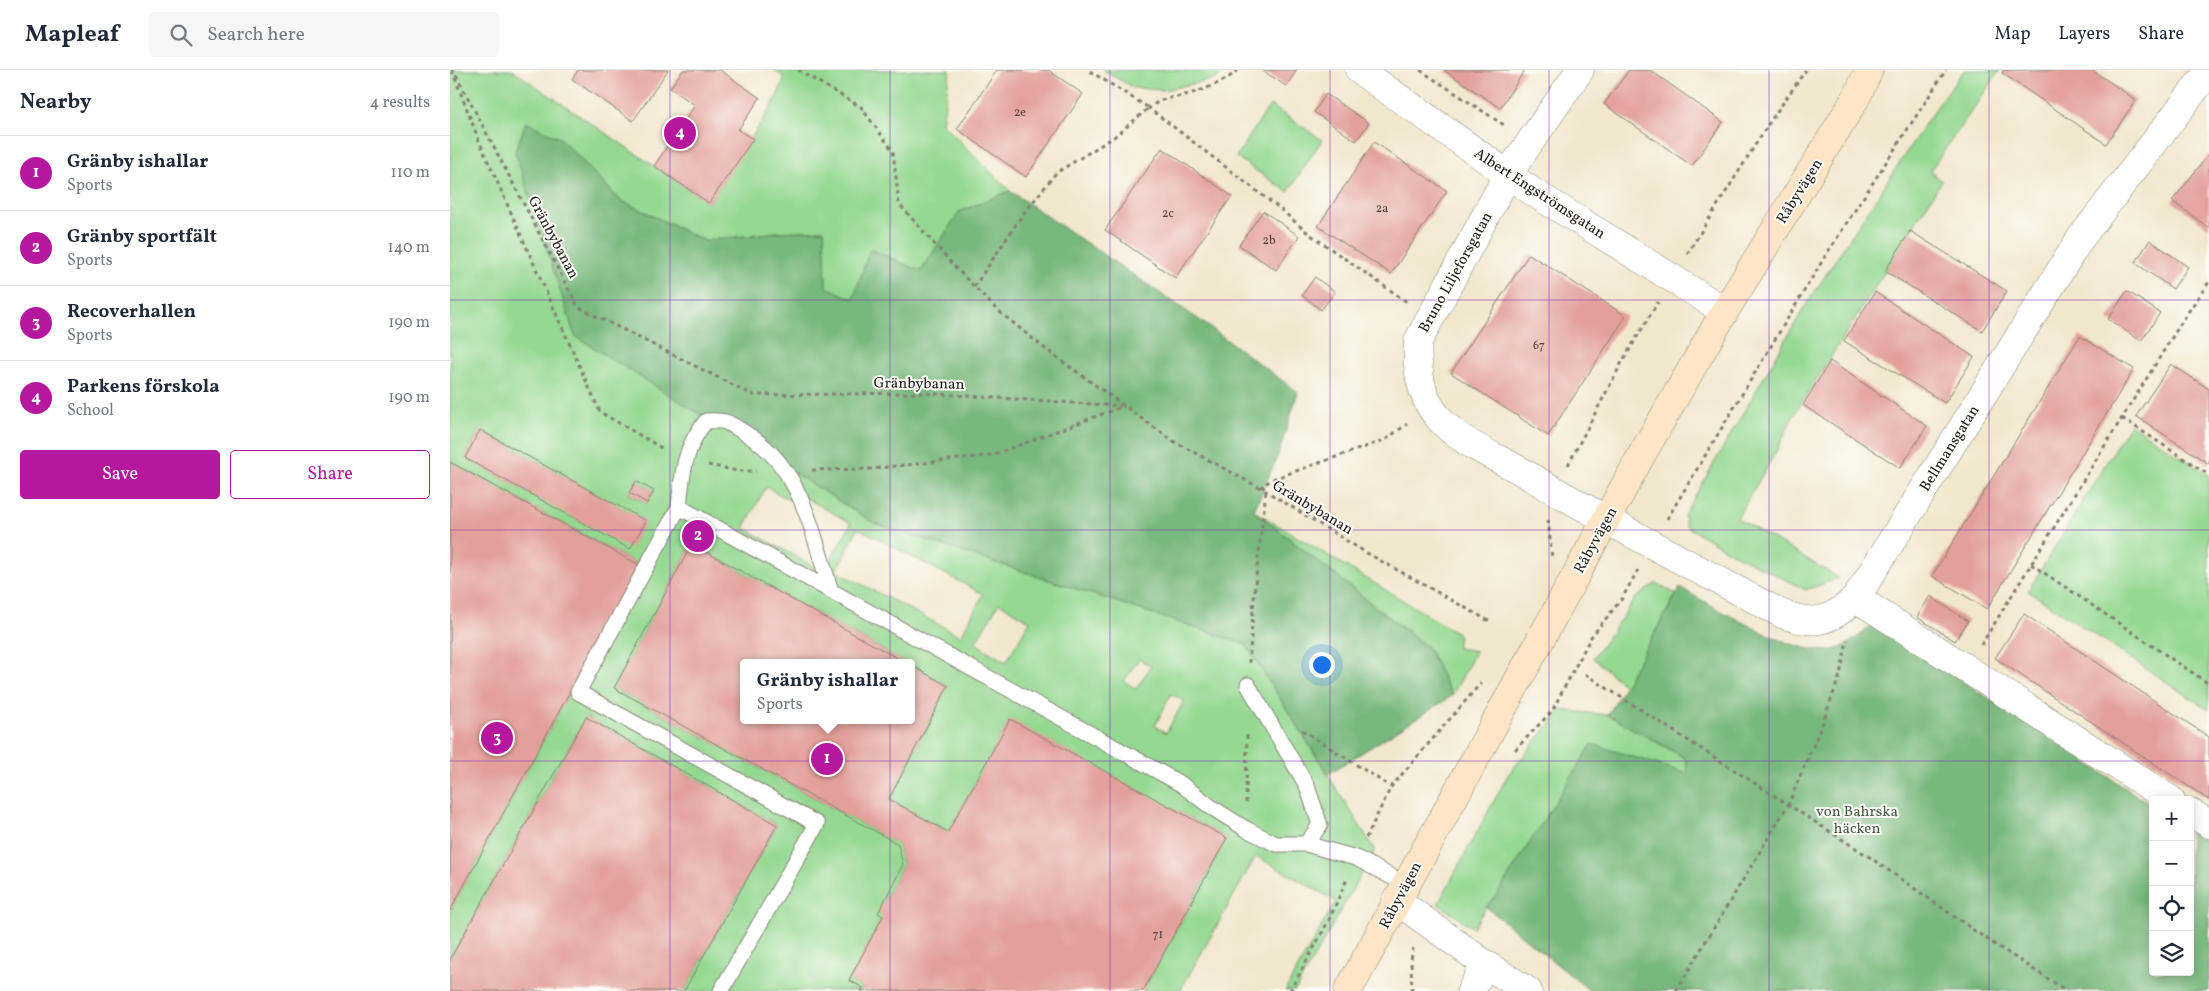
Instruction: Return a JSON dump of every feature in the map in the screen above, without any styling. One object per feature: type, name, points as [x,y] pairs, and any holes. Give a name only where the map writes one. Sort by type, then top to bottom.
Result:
[{"type":"main road","name":"Råbyvägen","points":[[1348,991],[1640,456],[1856,98],[1869,70]]},
{"type":"main road","name":"Råbyvägen","points":[[1856,98],[1887,70]]},
{"type":"street","name":"Albert Engströmsgatan","points":[[1359,70],[1533,192],[1726,311]]},
{"type":"street","name":"Bruno Liljeforsgatan","points":[[1580,70],[1508,174],[1418,341],[1416,360],[1420,381],[1428,400],[1436,415],[1450,430],[1606,520]]},
{"type":"street","name":"Bellmansgatan","points":[[1606,520],[1782,614],[1812,622],[1828,619],[1841,611],[1856,598],[2080,238],[2209,71]]},
{"type":"street","points":[[1856,598],[2165,796]]},
{"type":"street","points":[[2194,815],[2209,824]]},
{"type":"street","points":[[1401,892],[1486,964],[1528,991]]},
{"type":"street","points":[[1471,991],[1486,964]]},
{"type":"lane","name":"Råbyvägen","points":[[1856,98],[1877,70]]},
{"type":"lane","points":[[721,991],[817,824],[578,692],[679,507],[684,461],[696,433],[706,422],[724,420],[762,443],[787,471],[798,490],[831,591]]},
{"type":"lane","points":[[679,507],[1181,784],[1210,807],[1246,829],[1276,844],[1306,844],[1356,858],[1401,892]]},
{"type":"lane","points":[[1248,684],[1307,786],[1320,826],[1306,844]]},
{"type":"path","name":"Gränbybanan","points":[[453,70],[578,307],[753,395],[924,393],[1124,406],[1173,441],[1266,491],[1366,552],[1489,621]]},
{"type":"path","points":[[453,70],[479,141],[600,412],[684,461],[738,471],[787,471],[871,469],[992,455],[1124,406]]},
{"type":"path","points":[[798,70],[862,107],[893,151],[899,204],[974,287],[996,309],[1048,351],[1124,406]]},
{"type":"path","points":[[1088,70],[1149,108],[1280,208],[1308,233],[1410,304]]},
{"type":"path","points":[[974,287],[1021,217],[1056,173],[1114,137],[1160,99],[1188,94],[1229,78],[1238,70]]},
{"type":"path","points":[[1420,70],[1508,128]]},
{"type":"path","points":[[1552,560],[1548,514],[1558,494],[1567,467],[1585,430],[1622,362],[1673,277],[1769,123],[1806,70]]},
{"type":"path","points":[[1966,669],[2186,315],[2209,282]]},
{"type":"path","points":[[2122,418],[2209,475]]},
{"type":"path","points":[[1246,829],[1248,684],[1255,585],[1266,491],[1262,486],[1273,479],[1385,440],[1412,421]]},
{"type":"path","points":[[2032,564],[2209,684]]},
{"type":"path","points":[[1676,991],[1788,805],[1823,722],[1840,675],[1856,598]]},
{"type":"path","points":[[1585,674],[1868,856],[1985,938],[2067,991]]},
{"type":"path","points":[[1290,991],[1329,920],[1356,858],[1391,787],[1482,680]]},
{"type":"path","points":[[1296,726],[1391,787]]},
{"type":"green space","points":[[450,70],[512,70],[709,203],[775,101],[785,78],[774,70],[950,70],[942,123],[1010,191],[959,212],[921,272],[853,299],[826,287],[824,230],[777,232],[705,241],[620,200],[561,139],[874,523],[1246,644],[1375,850],[1295,991],[1285,991],[1336,901],[1256,856],[1180,991],[1143,991],[1227,838],[1010,720],[948,832],[889,799],[948,686],[915,667],[915,659],[899,659],[692,544],[614,688],[898,844],[903,865],[878,913],[883,916],[849,980],[863,988],[861,991],[684,991],[777,825],[586,717],[450,959],[450,911],[639,565],[450,462]],"holes":[[[480,430],[645,521],[630,548],[465,458]],[[636,481],[654,491],[647,503],[629,494]],[[766,487],[789,500],[793,491],[851,523],[824,572],[744,528]],[[858,528],[983,594],[961,636],[836,571]],[[999,603],[1030,621],[1006,662],[975,643]],[[1139,659],[1151,666],[1136,689],[1124,681]],[[1171,694],[1184,701],[1166,733],[1155,726]]]},
{"type":"green space","points":[[1103,70],[1225,70],[1216,79],[1163,90],[1134,88]]},
{"type":"green space","points":[[1964,70],[2000,70],[1930,171],[1942,181],[1791,420],[1777,450],[1737,518],[1839,578],[1806,590],[1730,552],[1686,526],[1684,515],[1804,308],[1931,115]]},
{"type":"green space","points":[[1270,105],[1322,140],[1288,192],[1236,157]]},
{"type":"green space","points":[[526,122],[561,139],[620,200],[705,241],[777,232],[824,230],[826,287],[853,299],[870,249],[921,271],[959,212],[1010,191],[1201,321],[1298,392],[1278,455],[1254,511],[1428,648],[1452,696],[1328,774],[1245,644],[874,523],[575,336],[515,152]]},
{"type":"green space","points":[[2130,424],[2209,475],[2209,710],[2028,591]]},
{"type":"green space","points":[[1254,511],[1459,634],[1457,648],[1476,651],[1452,696],[1428,648]]},
{"type":"green space","points":[[1656,583],[1676,594],[1625,686],[1593,658],[1636,598]]},
{"type":"green space","name":"von Bahrska häcken","points":[[1680,588],[1736,619],[1782,640],[1803,647],[1823,650],[1839,648],[1875,624],[2149,803],[2149,976],[2194,976],[2194,834],[2209,843],[2209,991],[1590,991],[1486,907],[1496,896],[1592,744],[1688,774],[1685,758],[1608,715]]},
{"type":"green space","points":[[1561,710],[1608,715],[1685,758],[1689,774],[1496,896],[1486,907],[1473,928],[1438,904],[1508,775]]},
{"type":"building","points":[[578,70],[668,70],[633,121],[572,79]]},
{"type":"building","points":[[683,70],[720,70],[760,98],[738,130],[753,139],[709,203],[654,166],[695,105],[670,88]]},
{"type":"building","points":[[997,70],[1048,70],[1083,94],[1026,177],[957,129]]},
{"type":"building","points":[[1262,70],[1297,70],[1286,86]]},
{"type":"building","points":[[1444,70],[1525,70],[1500,108]]},
{"type":"building","points":[[1629,70],[1650,70],[1723,122],[1692,166],[1604,104]]},
{"type":"building","points":[[2004,70],[2092,70],[2136,100],[2106,144],[2002,73]]},
{"type":"building","points":[[1326,94],[1369,123],[1356,141],[1314,112]]},
{"type":"building","points":[[1374,142],[1447,191],[1391,274],[1318,226]]},
{"type":"building","points":[[1162,148],[1232,196],[1175,278],[1105,230]]},
{"type":"building","points":[[2209,154],[2209,228],[2172,201]]},
{"type":"building","points":[[1263,211],[1299,236],[1276,270],[1239,245]]},
{"type":"building","points":[[1910,231],[2007,291],[1982,331],[1885,271]]},
{"type":"building","points":[[2150,240],[2188,267],[2173,289],[2135,263]]},
{"type":"building","points":[[1529,254],[1626,316],[1548,436],[1451,373]]},
{"type":"building","points":[[1315,277],[1335,292],[1321,310],[1302,295]]},
{"type":"building","points":[[2127,291],[2160,313],[2141,341],[2108,319]]},
{"type":"building","points":[[1875,292],[1974,357],[1945,403],[1844,341]]},
{"type":"building","points":[[2080,336],[2134,369],[1987,609],[1932,576]]},
{"type":"building","points":[[1830,361],[1927,426],[1900,468],[1803,405]]},
{"type":"building","points":[[2171,364],[2209,389],[2209,464],[2136,416]]},
{"type":"building","points":[[480,430],[646,521],[630,549],[465,458]]},
{"type":"building","points":[[450,462],[639,565],[450,911]]},
{"type":"building","points":[[636,481],[654,491],[647,503],[629,493]]},
{"type":"building","points":[[692,544],[899,659],[740,659],[740,724],[915,724],[915,667],[948,686],[889,799],[948,832],[1010,719],[1227,838],[1143,991],[861,991],[863,988],[849,980],[883,916],[878,913],[903,865],[898,844],[614,688]]},
{"type":"building","points":[[1930,596],[1968,621],[1955,641],[1917,617]]},
{"type":"building","points":[[2024,614],[2209,737],[2209,800],[1995,658]]},
{"type":"building","points":[[586,717],[777,825],[684,991],[450,991],[450,959]]},
{"type":"place","name":"Parkens förskola","points":[[680,133]]},
{"type":"place","name":"Gränby sportfält","points":[[698,536]]},
{"type":"place","name":"Recoverhallen","points":[[497,738]]},
{"type":"place","name":"Gränby ishallar","points":[[827,759]]}]
